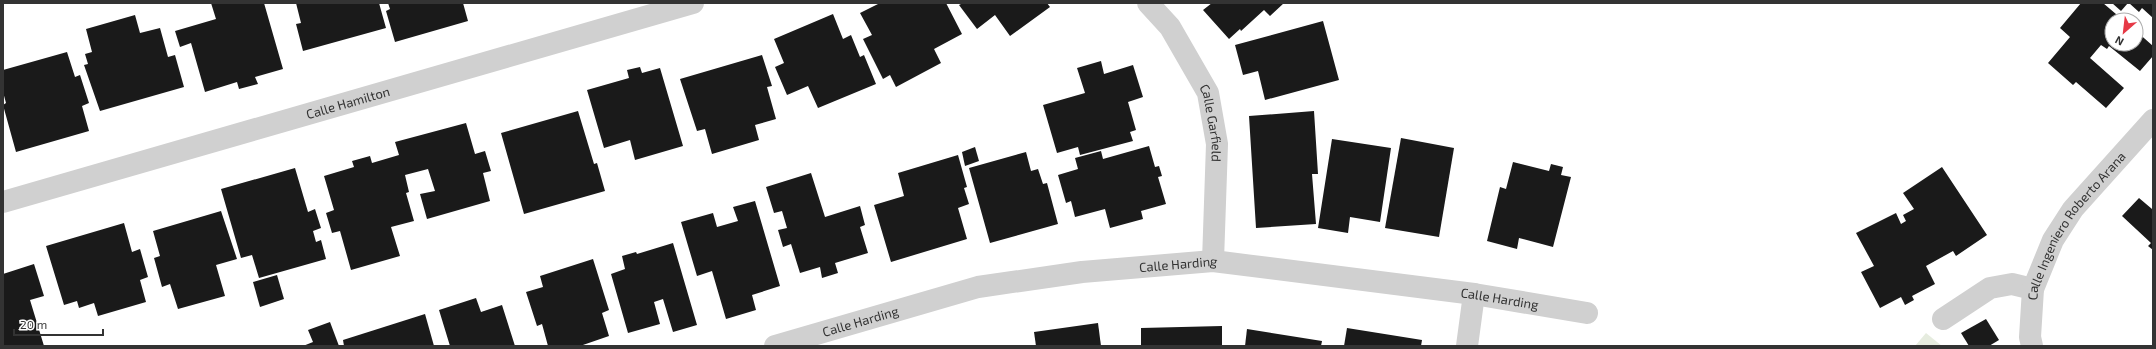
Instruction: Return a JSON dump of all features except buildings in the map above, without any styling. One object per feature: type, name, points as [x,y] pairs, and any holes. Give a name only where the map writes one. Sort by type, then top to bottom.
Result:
[{"type":"street","name":"Calle Hamilton","points":[[3,202],[693,3]]},
{"type":"street","name":"Calle Garfield","points":[[1148,3],[1170,27],[1208,93],[1217,144],[1213,261]]},
{"type":"street","name":"Calle Ingeniero Roberto Arana","points":[[2032,346],[2030,337],[2033,289],[2053,240],[2073,209],[2153,120]]},
{"type":"street","name":"Calle Harding","points":[[775,346],[978,287],[1082,272],[1213,261],[1474,294],[1588,313]]},
{"type":"street","points":[[1943,319],[1990,288],[2012,284],[2033,289]]},
{"type":"street","points":[[1467,346],[1474,294]]},
{"type":"shaded area","points":[[1926,333],[1942,346],[1915,346]]}]
